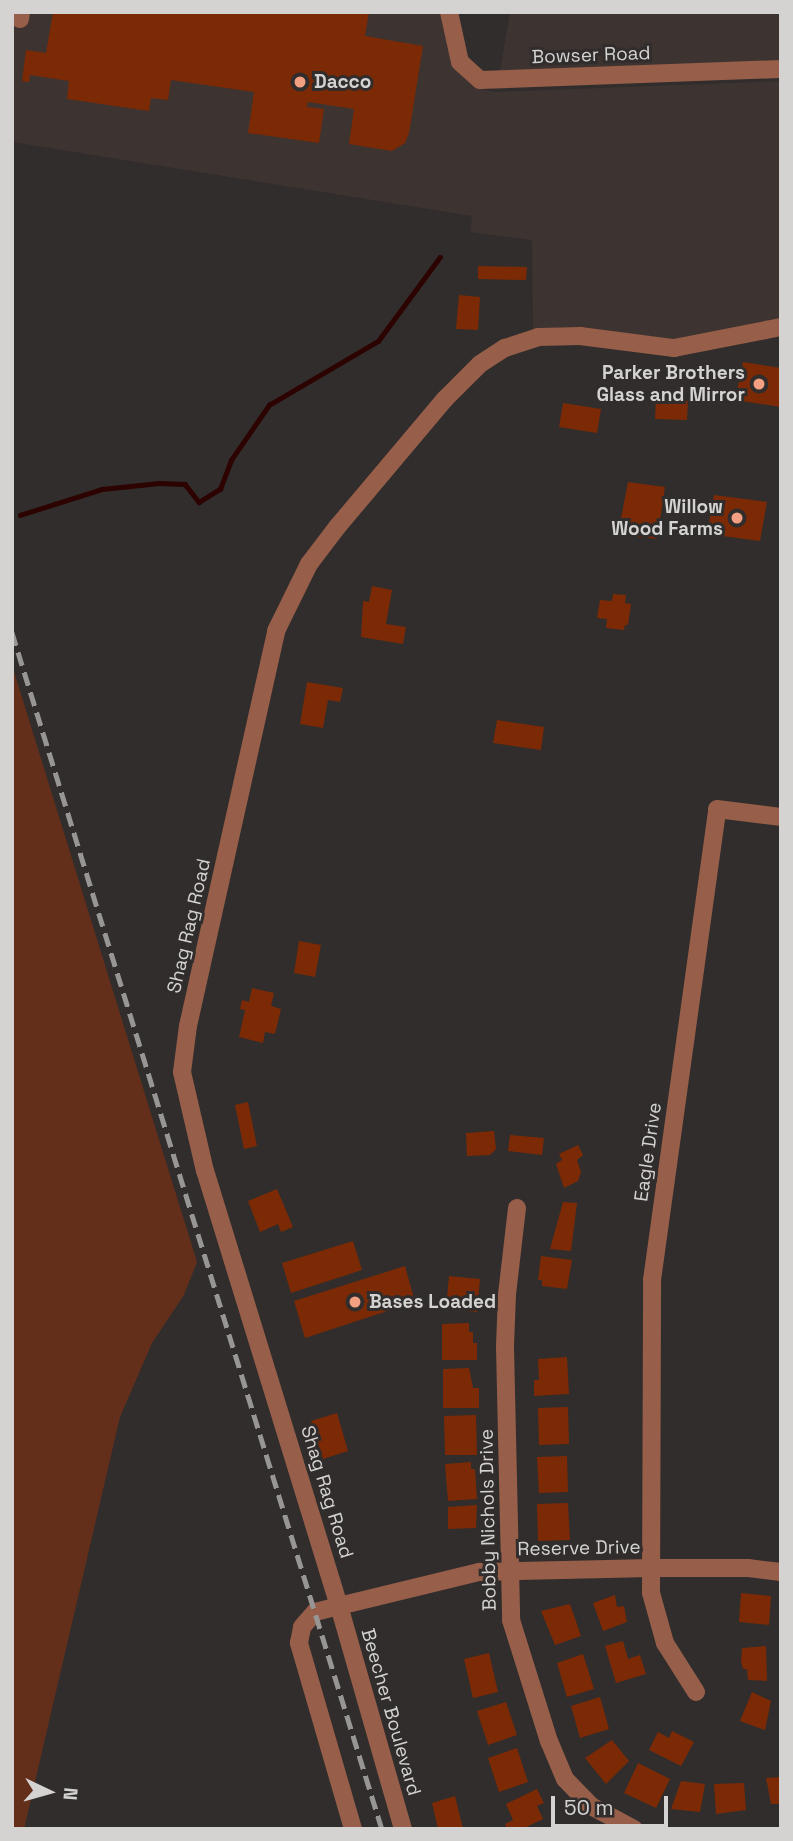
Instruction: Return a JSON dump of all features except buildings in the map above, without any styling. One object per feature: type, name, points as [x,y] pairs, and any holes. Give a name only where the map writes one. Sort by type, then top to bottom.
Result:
[{"type":"street","name":"Bowser Road","points":[[449,12],[460,62],[480,80],[781,69]]},
{"type":"street","name":"Shag Rag Road","points":[[339,1606],[205,1171],[182,1072],[188,1026],[276,631],[309,564],[338,526],[445,398],[480,365],[505,348],[537,337],[580,336],[674,348],[781,327]]},
{"type":"street","name":"Eagle Drive","points":[[651,1568],[652,1280],[717,809],[781,817]]},
{"type":"street","name":"Bobby Nichols Drive","points":[[517,1208],[507,1294],[505,1347],[511,1620],[549,1741],[565,1779],[591,1806],[634,1829]]},
{"type":"street","points":[[651,1568],[650,1593],[665,1643],[696,1692]]},
{"type":"street","name":"Reserve Drive","points":[[339,1606],[479,1572],[510,1569],[748,1568],[781,1572]]},
{"type":"street","points":[[339,1606],[314,1612],[302,1627],[299,1643],[353,1829]]},
{"type":"street","name":"Beecher Boulevard","points":[[339,1606],[403,1829]]},
{"type":"shaded area","points":[[12,12],[445,12],[466,78],[475,87],[494,92],[781,81],[781,318],[671,341],[568,327],[533,329],[532,240],[470,232],[472,216],[12,142]]},
{"type":"shaded area","points":[[510,12],[781,12],[781,61],[500,71]]},
{"type":"shaded area","points":[[12,665],[197,1262],[184,1295],[152,1343],[120,1417],[24,1829],[12,1829]]},
{"type":"waterway","points":[[20,515],[102,489],[159,483],[185,484],[199,502],[220,489],[231,460],[269,405],[378,341],[440,257]]},
{"type":"railway","points":[[12,632],[382,1829]]},
{"type":"place","name":"Dacco","points":[[300,82]]},
{"type":"place","name":"Parker Brothers Glass and Mirror","points":[[759,384]]},
{"type":"place","name":"Willow Wood Farms","points":[[737,518]]},
{"type":"place","name":"Bases Loaded","points":[[355,1302]]}]
